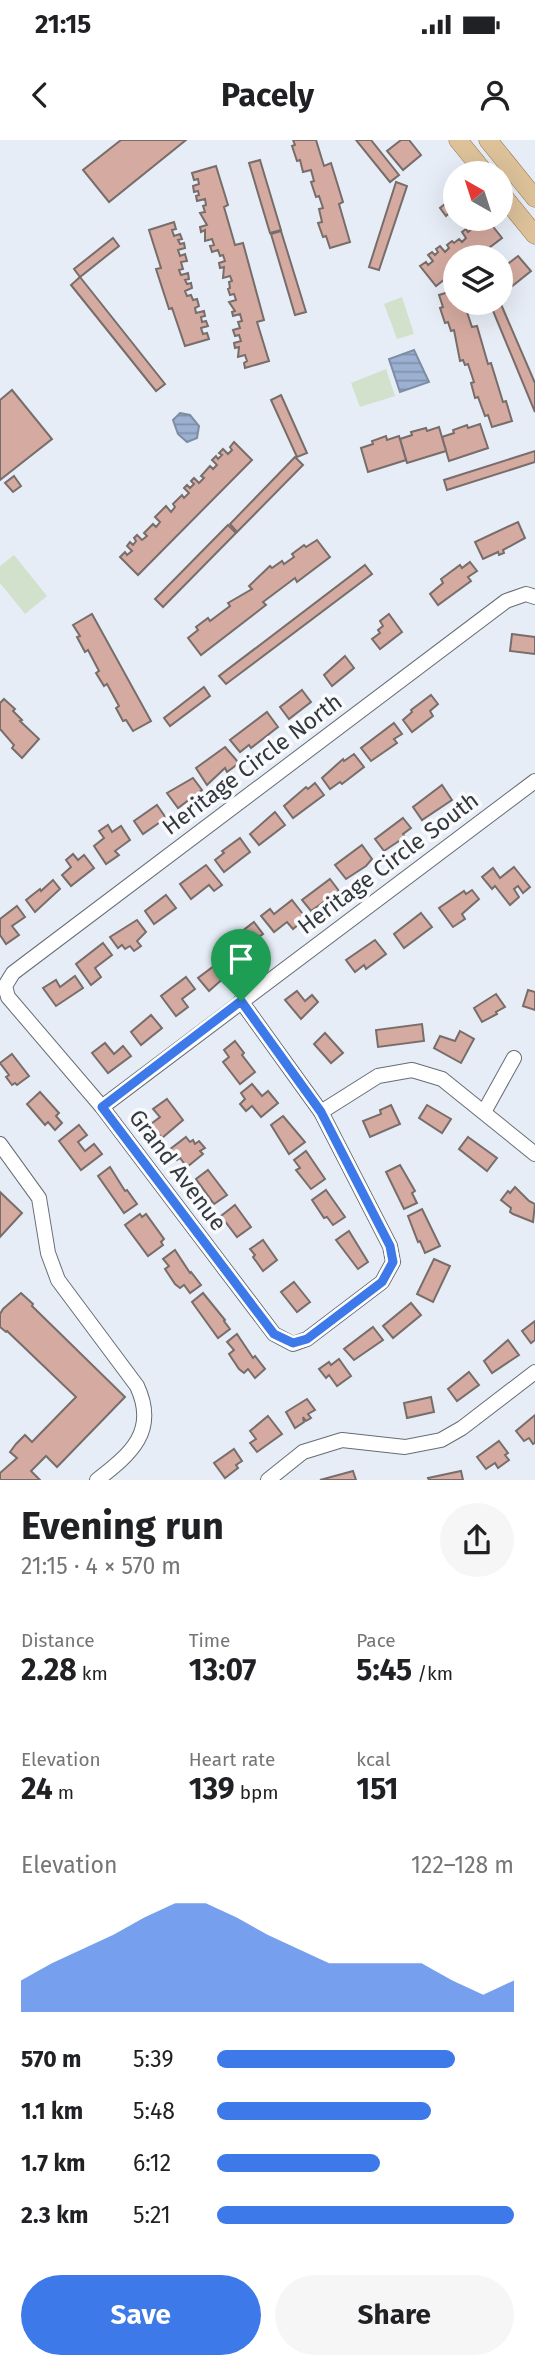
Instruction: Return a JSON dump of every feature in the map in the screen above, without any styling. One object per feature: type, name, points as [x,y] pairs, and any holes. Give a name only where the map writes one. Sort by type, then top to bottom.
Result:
[{"type":"main road","points":[[458,140],[475,161]]},
{"type":"main road","points":[[488,140],[535,198]]},
{"type":"main road","points":[[513,208],[535,235]]},
{"type":"street","name":"Heritage Circle North","points":[[5,986],[13,973],[506,601],[526,594],[535,597]]},
{"type":"street","name":"Heritage Circle South","points":[[102,1107],[535,781]]},
{"type":"street","name":"Grand Avenue","points":[[5,986],[8,997],[102,1107],[274,1334],[293,1343],[307,1339],[382,1282],[393,1262],[390,1246],[321,1112]]},
{"type":"street","points":[[241,1001],[321,1112],[378,1076],[412,1070],[442,1079],[535,1154]]},
{"type":"street","points":[[484,1112],[514,1058]]},
{"type":"street","points":[[0,1144],[39,1198],[48,1253],[58,1280],[137,1386],[144,1401],[141,1437],[126,1458],[97,1480]]},
{"type":"street","points":[[268,1480],[303,1452],[342,1440],[405,1447],[442,1440],[462,1428],[535,1372]]},
{"type":"green space","points":[[402,297],[414,334],[397,339],[384,304]]},
{"type":"green space","points":[[386,369],[395,396],[360,407],[351,383]]},
{"type":"green space","points":[[14,555],[47,596],[25,614],[0,583],[0,566]]},
{"type":"water","points":[[414,350],[429,382],[400,392],[389,359]]},
{"type":"water","points":[[180,413],[190,415],[199,426],[197,438],[187,442],[178,434],[173,420]]},
{"type":"building","points":[[121,140],[186,140],[109,202],[83,170]]},
{"type":"building","points":[[293,140],[316,140],[324,166],[331,163],[343,202],[339,204],[350,242],[330,248],[326,236],[323,237],[318,223],[322,222],[319,209],[323,208],[311,182],[314,181],[311,170],[303,172],[300,160],[297,161],[292,146],[295,145]]},
{"type":"building","points":[[356,140],[371,140],[399,175],[390,182]]},
{"type":"building","points":[[401,140],[409,140],[421,155],[403,170],[387,151]]},
{"type":"building","points":[[260,160],[281,230],[270,233],[249,163]]},
{"type":"building","points":[[216,166],[228,205],[224,207],[235,245],[243,243],[264,320],[257,322],[269,361],[245,368],[245,355],[238,357],[239,347],[235,348],[234,343],[241,341],[233,330],[240,328],[238,322],[242,321],[240,314],[233,316],[232,312],[235,311],[229,302],[236,300],[228,289],[229,282],[232,281],[230,276],[223,278],[224,267],[220,268],[219,263],[225,261],[223,255],[220,256],[218,250],[212,252],[212,239],[205,241],[205,230],[201,232],[200,227],[207,225],[200,213],[205,212],[205,199],[197,201],[198,191],[194,192],[193,186],[199,184],[192,173]]},
{"type":"building","points":[[396,182],[407,186],[379,270],[369,267]]},
{"type":"building","points":[[174,222],[174,236],[180,234],[182,239],[178,240],[180,244],[184,243],[185,248],[178,250],[180,256],[185,254],[187,261],[181,262],[183,269],[179,270],[181,275],[188,273],[189,279],[185,280],[187,284],[191,283],[192,288],[185,291],[193,300],[197,299],[199,306],[195,308],[196,313],[204,311],[202,322],[206,321],[208,326],[201,328],[209,339],[185,346],[156,269],[161,268],[149,230]]},
{"type":"building","points":[[281,231],[306,312],[295,315],[271,234]]},
{"type":"building","points":[[496,231],[502,238],[493,245],[447,245],[459,239],[462,242],[466,238],[462,232]]},
{"type":"building","points":[[113,238],[119,246],[80,277],[74,269]]},
{"type":"building","points":[[440,246],[443,250],[443,280],[436,286],[420,266],[433,261],[428,255],[432,252],[435,255]]},
{"type":"building","points":[[518,256],[531,271],[513,286],[513,260]]},
{"type":"building","points":[[80,277],[165,384],[156,391],[71,285]]},
{"type":"building","points":[[443,307],[443,315],[468,315],[472,327],[477,326],[488,364],[491,363],[512,421],[492,427],[478,397],[475,398],[471,383],[474,382],[468,364],[460,361],[454,330],[451,331],[448,322],[445,323],[440,308]]},
{"type":"building","points":[[495,315],[506,315],[535,383],[535,412]]},
{"type":"building","points":[[12,390],[52,439],[0,480],[0,400]]},
{"type":"building","points":[[281,395],[307,453],[297,457],[271,400]]},
{"type":"building","points":[[480,424],[488,448],[449,461],[442,437],[467,425],[468,428]]},
{"type":"building","points":[[439,427],[446,451],[407,463],[400,439],[412,435],[411,432]]},
{"type":"building","points":[[386,436],[387,440],[399,436],[406,460],[368,472],[361,448]]},
{"type":"building","points":[[234,442],[252,460],[138,575],[120,557],[125,552],[127,555],[132,551],[127,546],[130,542],[133,545],[137,535],[142,540],[147,536],[144,533],[153,524],[156,527],[160,522],[155,517],[166,506],[171,512],[175,507],[173,504],[182,495],[184,498],[189,493],[184,488],[187,485],[190,488],[194,484],[191,481],[194,478],[199,483],[204,478],[201,476],[210,466],[213,469],[217,465],[212,460],[222,455],[219,453],[223,449],[228,454]]},
{"type":"building","points":[[535,451],[535,462],[447,490],[444,480]]},
{"type":"building","points":[[295,457],[303,465],[237,532],[230,524]]},
{"type":"building","points":[[14,476],[21,486],[13,492],[5,483]]},
{"type":"building","points":[[518,522],[525,538],[503,550],[504,553],[499,555],[498,552],[483,559],[475,542]]},
{"type":"building","points":[[228,525],[236,533],[163,607],[155,599]]},
{"type":"building","points":[[317,540],[330,557],[297,582],[295,578],[263,602],[266,605],[201,655],[188,638],[198,630],[196,627],[208,618],[210,621],[230,606],[228,603],[252,589],[249,586],[270,566],[272,568],[282,561],[284,564],[304,545],[306,547]]},
{"type":"building","points":[[470,562],[477,571],[468,577],[471,581],[438,605],[430,594],[443,583],[441,579],[460,565],[462,568]]},
{"type":"building","points":[[365,565],[372,574],[226,684],[219,676]]},
{"type":"building","points":[[92,614],[151,721],[133,731],[126,720],[123,721],[116,708],[119,706],[107,684],[104,686],[88,650],[85,652],[77,637],[80,636],[73,625]]},
{"type":"building","points":[[389,614],[402,632],[380,649],[372,639],[380,633],[378,630],[383,626],[380,621]]},
{"type":"building","points":[[512,634],[535,637],[535,654],[510,651]]},
{"type":"building","points":[[345,656],[354,668],[332,686],[324,675]]},
{"type":"building","points":[[204,687],[210,696],[170,726],[164,718]]},
{"type":"building","points":[[302,690],[311,702],[289,719],[280,707]]},
{"type":"building","points":[[431,695],[438,704],[430,711],[433,716],[412,732],[403,720],[411,710]]},
{"type":"building","points":[[4,699],[15,709],[13,711],[22,720],[20,721],[39,739],[22,758],[0,729],[0,703]]},
{"type":"building","points":[[267,712],[278,727],[251,748],[249,745],[240,752],[230,740]]},
{"type":"building","points":[[394,723],[402,734],[394,739],[397,743],[371,761],[361,748]]},
{"type":"building","points":[[225,747],[239,763],[227,772],[225,768],[207,785],[196,768]]},
{"type":"building","points":[[354,754],[364,767],[342,784],[340,782],[330,789],[322,778],[343,759],[344,761]]},
{"type":"building","points":[[193,778],[202,790],[178,808],[167,793]]},
{"type":"building","points":[[315,783],[324,795],[293,818],[284,806],[306,787],[308,789]]},
{"type":"building","points":[[442,785],[452,800],[422,820],[413,807]]},
{"type":"building","points":[[157,805],[166,818],[143,834],[134,821]]},
{"type":"building","points":[[275,812],[285,825],[259,845],[250,834]]},
{"type":"building","points":[[403,818],[411,828],[403,834],[405,837],[384,851],[375,839]]},
{"type":"building","points":[[108,825],[112,832],[121,826],[130,840],[115,851],[119,855],[106,864],[94,846],[104,838],[99,831]]},
{"type":"building","points":[[240,838],[250,852],[224,872],[215,860],[224,853],[222,851]]},
{"type":"building","points":[[362,845],[372,859],[346,879],[335,865]]},
{"type":"building","points":[[73,854],[78,860],[84,855],[94,868],[71,886],[62,875],[71,867],[66,860]]},
{"type":"building","points":[[206,865],[222,885],[214,891],[209,885],[191,899],[180,884]]},
{"type":"building","points":[[514,867],[530,887],[523,893],[518,886],[514,889],[519,897],[510,905],[495,886],[492,889],[482,877],[493,868],[500,878]]},
{"type":"building","points":[[330,879],[339,891],[311,911],[302,900]]},
{"type":"building","points":[[53,880],[60,889],[35,912],[26,900]]},
{"type":"building","points":[[472,890],[479,899],[462,914],[465,919],[453,927],[439,908],[464,891],[466,894]]},
{"type":"building","points":[[166,895],[176,908],[154,924],[145,911]]},
{"type":"building","points":[[292,900],[306,918],[293,929],[287,922],[274,932],[261,916],[270,909],[274,914]]},
{"type":"building","points":[[17,906],[25,917],[12,926],[19,935],[6,944],[0,935],[0,919]]},
{"type":"building","points":[[421,913],[432,927],[404,948],[394,934]]},
{"type":"building","points":[[137,920],[146,932],[137,941],[141,946],[134,951],[130,946],[125,949],[122,945],[118,948],[110,937]]},
{"type":"building","points":[[254,922],[263,934],[250,943],[259,957],[247,966],[232,945],[240,939],[237,935]]},
{"type":"building","points":[[375,940],[386,954],[366,969],[364,965],[355,972],[346,960]]},
{"type":"building","points":[[103,943],[112,955],[95,968],[101,977],[91,985],[76,964]]},
{"type":"building","points":[[226,957],[235,968],[209,991],[198,978]]},
{"type":"building","points":[[75,976],[83,988],[56,1006],[43,988],[56,980],[60,987]]},
{"type":"building","points":[[186,977],[195,989],[182,999],[188,1007],[176,1016],[161,996]]},
{"type":"building","points":[[528,990],[535,992],[535,1010],[523,1006]]},
{"type":"building","points":[[297,991],[305,1001],[312,995],[318,1002],[301,1019],[285,1000]]},
{"type":"building","points":[[496,994],[505,1007],[482,1022],[474,1008]]},
{"type":"building","points":[[151,1015],[162,1028],[141,1045],[131,1032]]},
{"type":"building","points":[[422,1024],[424,1041],[378,1047],[376,1030]]},
{"type":"building","points":[[460,1031],[474,1039],[461,1063],[434,1048],[440,1036],[455,1041]]},
{"type":"building","points":[[325,1033],[343,1053],[331,1063],[314,1044]]},
{"type":"building","points":[[235,1041],[255,1072],[240,1084],[223,1062],[229,1057],[224,1050]]},
{"type":"building","points":[[105,1043],[114,1054],[123,1046],[131,1056],[108,1073],[92,1053]]},
{"type":"building","points":[[12,1054],[29,1076],[17,1085],[12,1085],[6,1077],[9,1075],[0,1063]]},
{"type":"building","points":[[252,1084],[262,1096],[268,1091],[278,1103],[261,1117],[252,1106],[246,1111],[240,1104],[245,1099],[241,1093]]},
{"type":"building","points":[[40,1092],[59,1113],[56,1116],[62,1123],[55,1130],[48,1122],[45,1125],[27,1104]]},
{"type":"building","points":[[167,1099],[183,1120],[162,1138],[151,1124],[160,1117],[153,1109]]},
{"type":"building","points":[[391,1105],[400,1124],[370,1137],[363,1121],[381,1114],[380,1110]]},
{"type":"building","points":[[427,1105],[451,1119],[442,1133],[419,1118]]},
{"type":"building","points":[[283,1116],[305,1142],[289,1154],[271,1125]]},
{"type":"building","points":[[79,1125],[87,1135],[78,1142],[85,1151],[94,1144],[102,1154],[81,1170],[59,1141]]},
{"type":"building","points":[[186,1137],[195,1144],[199,1141],[205,1148],[200,1151],[203,1154],[187,1167],[169,1150]]},
{"type":"building","points":[[468,1137],[497,1158],[487,1171],[459,1149]]},
{"type":"building","points":[[306,1151],[325,1179],[311,1189],[296,1170],[300,1168],[294,1160]]},
{"type":"building","points":[[400,1165],[415,1191],[412,1193],[417,1203],[404,1209],[386,1172]]},
{"type":"building","points":[[110,1167],[137,1204],[124,1213],[98,1176]]},
{"type":"building","points":[[208,1170],[227,1195],[214,1204],[196,1179]]},
{"type":"building","points":[[515,1187],[535,1204],[533,1222],[510,1212],[511,1208],[501,1200]]},
{"type":"building","points":[[326,1190],[345,1217],[333,1225],[327,1217],[324,1218],[312,1200]]},
{"type":"building","points":[[0,1192],[22,1213],[0,1237]]},
{"type":"building","points":[[235,1205],[251,1227],[237,1237],[221,1216]]},
{"type":"building","points":[[422,1209],[440,1246],[425,1253],[408,1216]]},
{"type":"building","points":[[140,1214],[142,1217],[146,1214],[164,1239],[161,1242],[163,1245],[148,1256],[125,1225]]},
{"type":"building","points":[[349,1231],[368,1262],[358,1269],[336,1240]]},
{"type":"building","points":[[263,1240],[277,1260],[263,1271],[250,1249]]},
{"type":"building","points":[[175,1250],[201,1285],[190,1293],[184,1285],[180,1288],[175,1284],[165,1269],[169,1266],[163,1259]]},
{"type":"building","points":[[434,1259],[450,1266],[433,1302],[417,1294]]},
{"type":"building","points":[[294,1282],[310,1302],[297,1312],[281,1292]]},
{"type":"building","points":[[21,1293],[125,1397],[57,1467],[46,1456],[31,1471],[40,1480],[0,1480],[0,1473],[17,1458],[10,1452],[16,1444],[25,1435],[32,1442],[76,1397],[0,1327],[0,1314],[3,1309]]},
{"type":"building","points":[[203,1293],[230,1329],[218,1338],[192,1302]]},
{"type":"building","points":[[411,1303],[421,1315],[393,1338],[383,1326]]},
{"type":"building","points":[[535,1321],[535,1340],[531,1343],[522,1331]]},
{"type":"building","points":[[373,1327],[383,1340],[354,1360],[344,1349]]},
{"type":"building","points":[[237,1334],[253,1358],[255,1356],[265,1369],[255,1378],[248,1369],[244,1373],[239,1369],[229,1354],[234,1350],[227,1342]]},
{"type":"building","points":[[508,1340],[519,1355],[492,1373],[484,1361]]},
{"type":"building","points":[[339,1359],[351,1376],[337,1386],[329,1375],[326,1378],[319,1369]]},
{"type":"building","points":[[469,1372],[479,1385],[457,1401],[448,1389]]},
{"type":"building","points":[[431,1397],[434,1412],[407,1418],[404,1403]]},
{"type":"building","points":[[307,1399],[315,1410],[308,1414],[311,1418],[306,1421],[303,1417],[304,1422],[295,1428],[286,1412]]},
{"type":"building","points":[[535,1415],[533,1444],[529,1438],[524,1441],[516,1431]]},
{"type":"building","points":[[268,1416],[282,1434],[257,1452],[250,1443],[256,1439],[250,1431]]},
{"type":"building","points":[[499,1441],[508,1453],[505,1455],[509,1460],[498,1468],[495,1463],[486,1469],[477,1457]]},
{"type":"building","points":[[234,1449],[242,1461],[236,1465],[238,1468],[225,1478],[214,1463]]},
{"type":"building","points":[[353,1471],[356,1480],[320,1480]]},
{"type":"building","points":[[461,1471],[463,1480],[428,1478]]},
{"type":"route","points":[[241,1001],[321,1112],[390,1246],[393,1262],[382,1282],[307,1339],[293,1343],[274,1334],[102,1107],[241,1001]]}]
